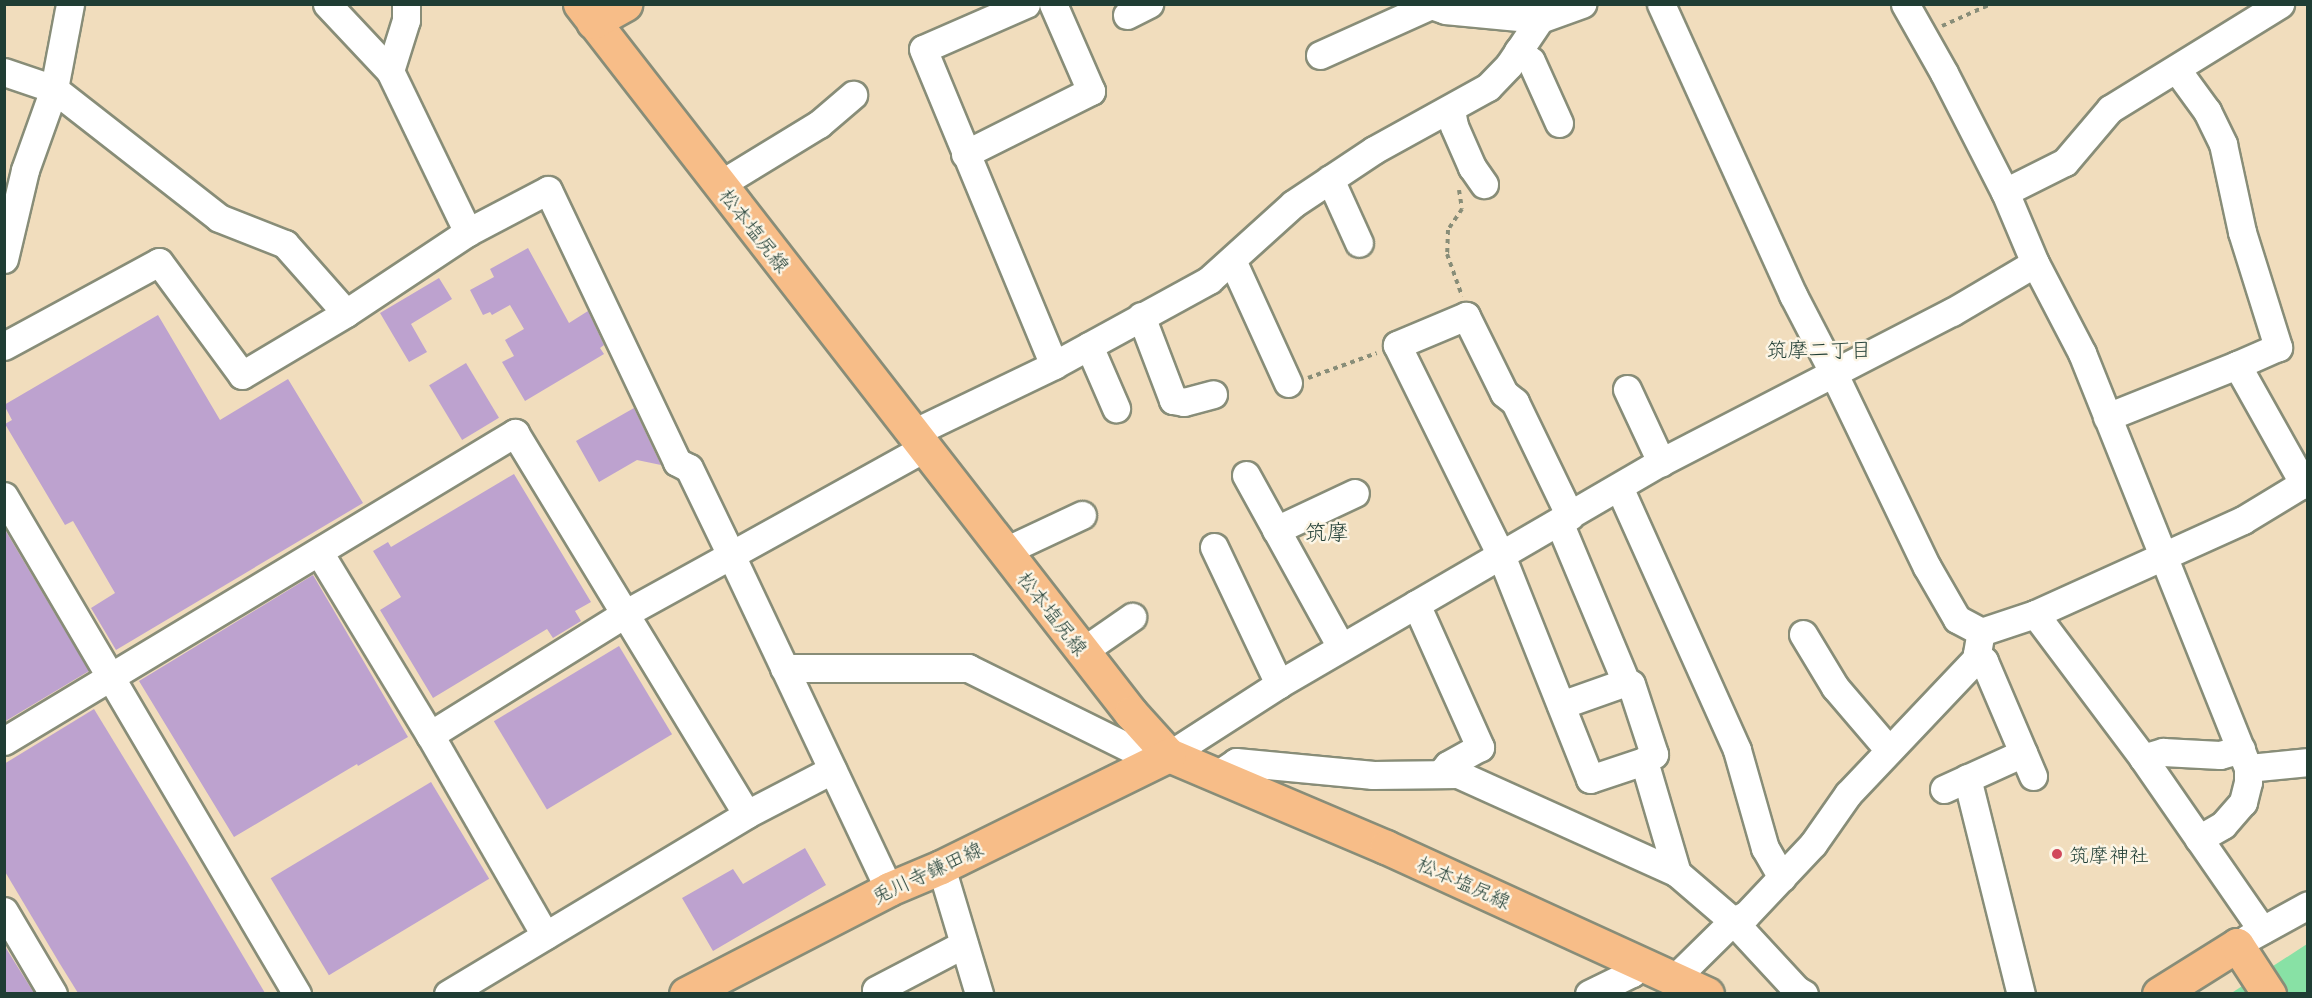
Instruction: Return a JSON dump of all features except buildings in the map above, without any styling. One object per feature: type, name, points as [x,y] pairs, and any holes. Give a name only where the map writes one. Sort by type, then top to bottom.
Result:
[{"type":"main road","points":[[586,13],[625,4]]},
{"type":"main road","name":"松本塩尻線","points":[[586,13],[1083,651],[1163,758],[1217,775],[1707,993]]},
{"type":"main road","name":"兎川寺鎌田線","points":[[686,993],[889,889],[941,867],[1163,758]]},
{"type":"main road","points":[[2159,993],[2250,946],[2269,993]]},
{"type":"street","points":[[4,259],[30,155],[54,89],[70,4]]},
{"type":"street","points":[[327,4],[390,71],[468,232]]},
{"type":"street","points":[[390,71],[406,20],[406,4]]},
{"type":"street","points":[[1026,4],[923,49],[1054,365]]},
{"type":"street","points":[[965,154],[1091,91],[1053,4]]},
{"type":"street","points":[[1320,55],[1429,5],[1540,19],[1582,4]]},
{"type":"street","points":[[1661,4],[1793,295],[1833,372],[1927,567],[1957,619],[1979,643],[1984,661],[2028,764],[1955,784],[1999,878],[2021,993]]},
{"type":"street","points":[[1905,4],[1944,73],[2005,192],[2035,263],[2082,353],[2245,758],[2248,782],[2242,802],[2223,825],[2199,838]]},
{"type":"street","points":[[2005,192],[2064,162],[2110,109],[2177,70],[2280,4]]},
{"type":"street","points":[[430,735],[626,614],[731,555],[919,440],[1209,280],[1293,204],[1374,150],[1488,87],[1518,51],[1540,19]]},
{"type":"street","points":[[1518,51],[1531,61],[1559,123]]},
{"type":"street","points":[[2107,417],[2278,347],[2242,232],[2223,144],[2207,111],[2177,70]]},
{"type":"street","points":[[4,72],[54,89],[219,218],[285,244],[346,313]]},
{"type":"street","points":[[719,185],[819,124],[853,94]]},
{"type":"street","points":[[1450,110],[1454,126],[1477,174]]},
{"type":"street","points":[[4,162],[30,155]]},
{"type":"street","points":[[1330,179],[1359,243]]},
{"type":"street","points":[[4,345],[159,262],[242,375],[346,313],[468,232],[548,190],[677,462],[689,468],[889,889]]},
{"type":"street","points":[[1232,260],[1288,383]]},
{"type":"street","points":[[784,668],[968,669],[1163,758],[1341,647],[1661,462],[1952,312],[2035,263]]},
{"type":"street","points":[[1141,316],[1173,400],[1184,402],[1213,394]]},
{"type":"street","points":[[1466,316],[1504,393],[1515,402],[1564,519],[1626,682],[1631,684],[1654,754],[1644,761],[1590,779],[1501,555],[1397,345],[1466,316]]},
{"type":"street","points":[[1089,346],[1116,408]]},
{"type":"street","points":[[1979,643],[2162,554],[2243,520],[2304,488],[2237,365]]},
{"type":"street","points":[[1627,389],[1661,462]]},
{"type":"street","points":[[4,741],[515,433],[747,814]]},
{"type":"street","points":[[1246,476],[1341,647]]},
{"type":"street","points":[[1619,487],[1737,750],[1765,848],[1782,877]]},
{"type":"street","points":[[7,504],[297,993]]},
{"type":"street","points":[[1276,530],[1346,505]]},
{"type":"street","points":[[1005,551],[1082,515]]},
{"type":"street","points":[[319,552],[430,735],[544,935]]},
{"type":"street","points":[[1214,562],[1279,684]]},
{"type":"street","points":[[1416,604],[1480,747],[1449,765],[1440,774]]},
{"type":"street","points":[[2035,614],[2143,758],[2199,838],[2250,946],[2307,905]]},
{"type":"street","points":[[1083,651],[1132,617]]},
{"type":"street","points":[[1803,634],[1835,687],[1888,749]]},
{"type":"street","points":[[1675,978],[1733,921],[1746,915],[1813,844],[1848,794],[1888,749],[1976,659],[1979,643]]},
{"type":"street","points":[[1561,705],[1626,682]]},
{"type":"street","points":[[2143,758],[2163,752],[2307,762]]},
{"type":"street","points":[[1644,761],[1677,873]]},
{"type":"street","points":[[1217,775],[1236,762],[1373,775],[1458,774],[1677,873],[1733,921],[1797,990],[1804,993]]},
{"type":"street","points":[[448,993],[747,814],[832,770]]},
{"type":"street","points":[[941,867],[979,993]]},
{"type":"street","points":[[4,911],[53,993]]},
{"type":"street","points":[[878,993],[876,990],[964,944]]},
{"type":"street","points":[[1588,993],[1632,974],[1639,962]]},
{"type":"path","points":[[1922,35],[1991,4]]},
{"type":"path","points":[[1466,316],[1468,311],[1447,254],[1448,230],[1462,209],[1459,189],[1477,174]]},
{"type":"path","points":[[1288,383],[1397,345]]},
{"type":"green space","points":[[2307,944],[2306,993],[2230,994]]},
{"type":"place","name":"筑摩神社","points":[[2057,854]]},
{"type":"district","name":"筑摩二丁目","points":[[1819,349]]},
{"type":"district","name":"筑摩","points":[[1327,532]]}]
